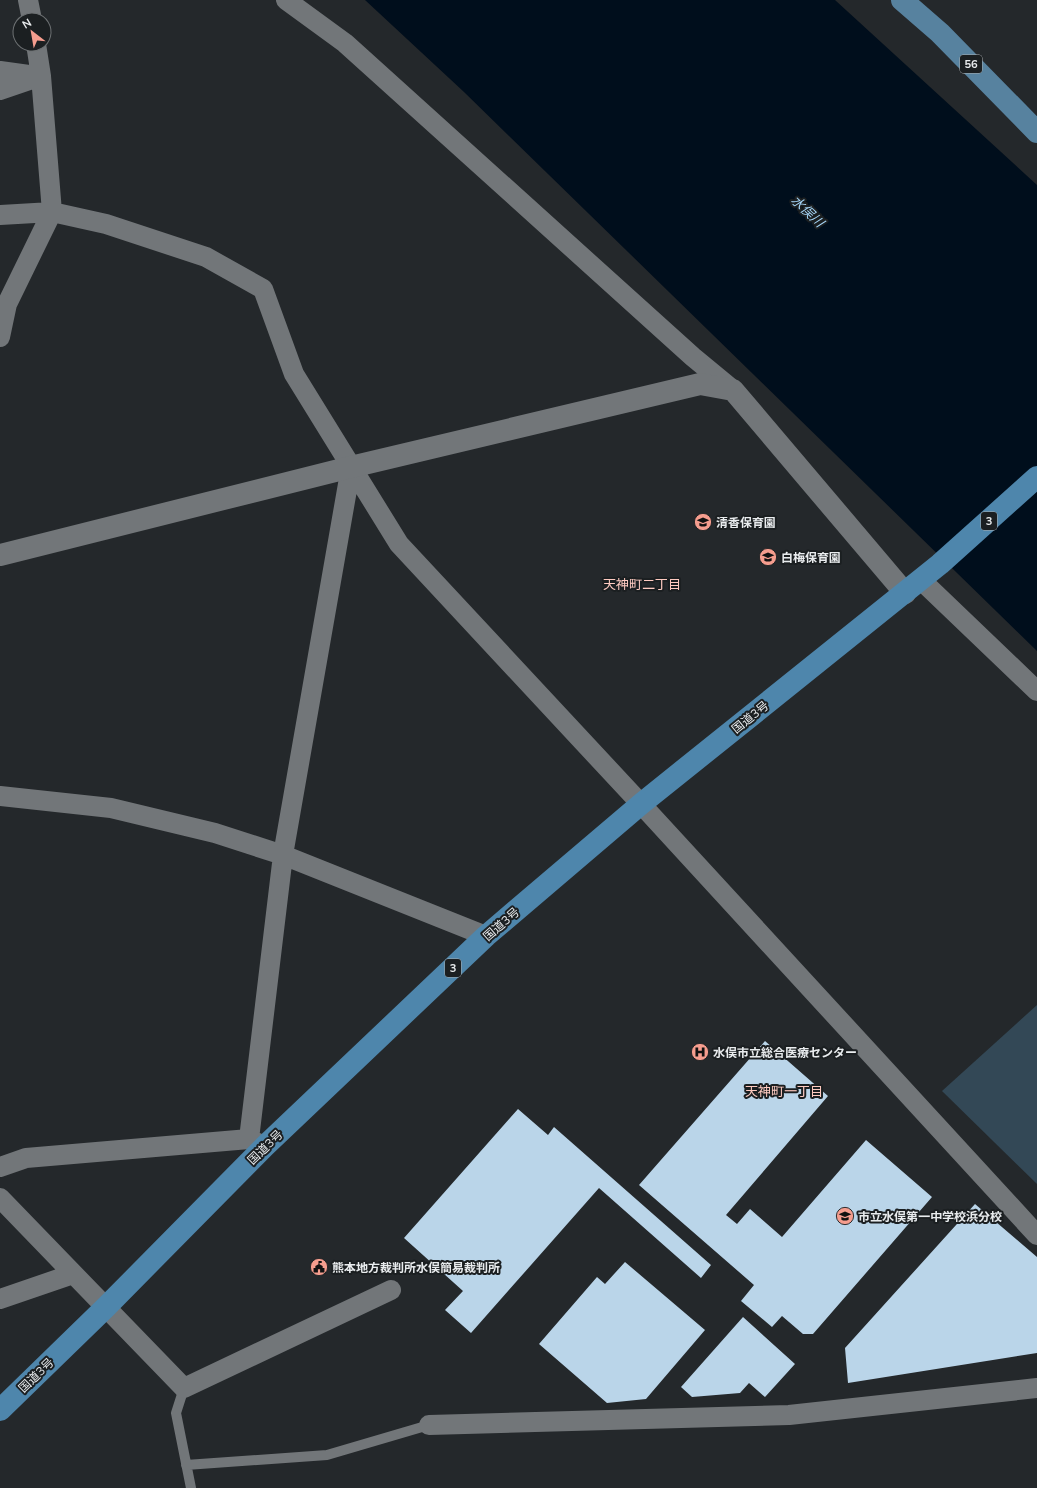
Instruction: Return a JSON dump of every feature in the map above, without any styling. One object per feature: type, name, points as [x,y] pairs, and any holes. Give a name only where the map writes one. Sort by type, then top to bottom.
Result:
[{"type":"highway","name":"国道3号","points":[[0,1410],[106,1307],[257,1143],[486,936],[641,804],[940,564],[1037,477]]},
{"type":"main road","name":"56","points":[[902,0],[940,33],[1037,132]]},
{"type":"street","points":[[28,0],[30,12]]},
{"type":"street","points":[[286,0],[345,43],[693,357],[733,390],[913,586],[1037,691]]},
{"type":"street","points":[[0,337],[4,309],[52,212],[41,76],[37,52]]},
{"type":"street","points":[[0,71],[41,76]]},
{"type":"street","points":[[0,90],[41,76]]},
{"type":"street","points":[[0,215],[52,212],[106,224],[206,257],[263,289],[294,374],[399,544],[641,804],[1037,1235]]},
{"type":"street","points":[[1,552],[700,384],[733,390]]},
{"type":"street","points":[[0,1167],[26,1158],[257,1143],[283,854],[351,467]]},
{"type":"street","points":[[0,796],[111,808],[215,833],[283,854],[486,936]]},
{"type":"street","points":[[0,1198],[184,1388],[390,1290]]},
{"type":"street","points":[[0,1299],[73,1274]]},
{"type":"street","points":[[429,1425],[789,1415],[1037,1388]]},
{"type":"lane","points":[[184,1388],[176,1413],[191,1488]]},
{"type":"lane","points":[[186,1465],[328,1455],[429,1425]]},
{"type":"shaded area","points":[[1037,1005],[1037,1184],[942,1091]]},
{"type":"water","name":"水俣川","points":[[365,0],[835,0],[1037,185],[1037,651],[464,92]]},
{"type":"building","points":[[765,1041],[828,1096],[726,1215],[737,1224],[750,1209],[782,1237],[866,1140],[932,1197],[813,1334],[803,1334],[782,1316],[772,1327],[741,1301],[754,1285],[639,1185]]},
{"type":"building","points":[[518,1109],[548,1135],[554,1127],[711,1265],[701,1278],[599,1188],[471,1333],[445,1310],[463,1291],[404,1238]]},
{"type":"building","points":[[975,1204],[1037,1257],[1037,1353],[848,1383],[845,1348]]},
{"type":"building","points":[[625,1262],[705,1330],[646,1399],[607,1403],[539,1344],[597,1277],[605,1284]]},
{"type":"building","points":[[743,1317],[795,1364],[765,1397],[749,1383],[740,1393],[692,1397],[681,1387]]},
{"type":"place","name":"清香保育園","points":[[703,522]]},
{"type":"place","name":"白梅保育園","points":[[768,557]]},
{"type":"place","name":"水俣市立総合医療センター","points":[[700,1052]]},
{"type":"place","name":"市立水俣第一中学校浜分校","points":[[845,1216]]},
{"type":"place","name":"熊本地方裁判所水俣簡易裁判所","points":[[319,1267]]},
{"type":"district","name":"天神町二丁目","points":[[642,584]]},
{"type":"district","name":"天神町一丁目","points":[[784,1091]]}]
